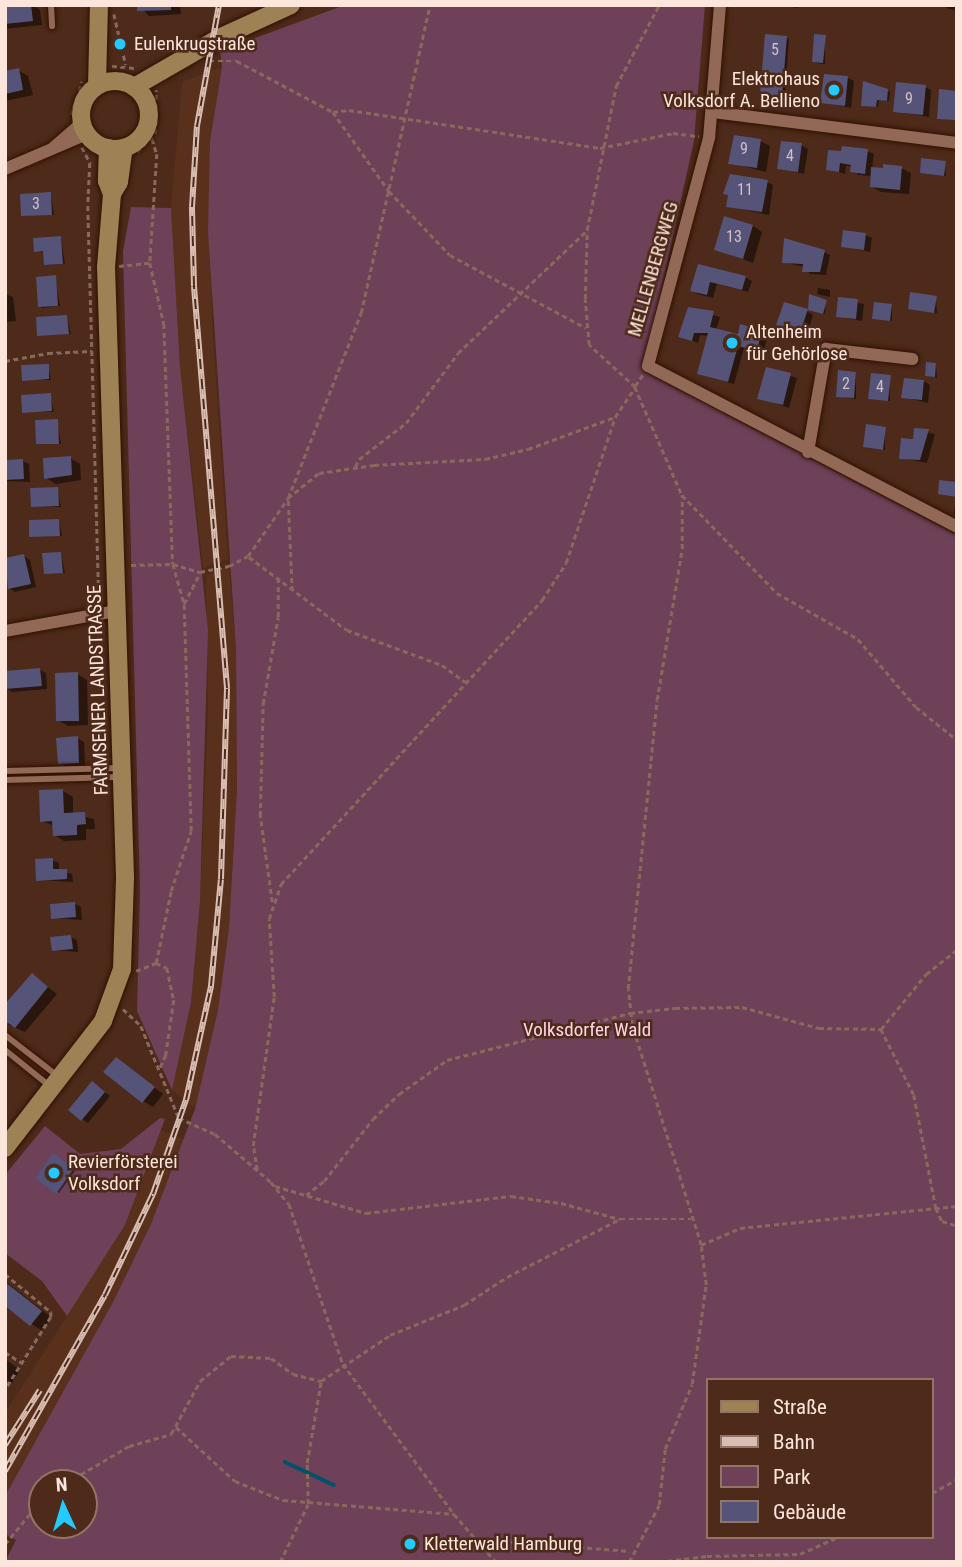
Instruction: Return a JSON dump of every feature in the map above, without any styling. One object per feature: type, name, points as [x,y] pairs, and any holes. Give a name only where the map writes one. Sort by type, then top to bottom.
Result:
[{"type":"main road","points":[[99,5],[100,40],[108,73],[139,94],[146,129],[116,148],[79,132],[85,99],[108,73]]},
{"type":"main road","points":[[139,94],[180,60],[289,6]]},
{"type":"main road","name":"FARMSENER LANDSTRASSE","points":[[5,1148],[56,1084],[113,1003],[122,969],[121,772],[108,612],[114,565],[106,267],[112,194],[107,181],[116,148]]},
{"type":"street","name":"MELLENBERGWEG","points":[[720,5],[709,138],[648,366],[808,452],[957,527]]},
{"type":"street","points":[[713,112],[957,143]]},
{"type":"street","points":[[5,169],[48,153],[79,132]]},
{"type":"street","points":[[808,452],[826,349],[912,359]]},
{"type":"street","points":[[5,631],[108,612]]},
{"type":"lane","points":[[51,5],[52,26]]},
{"type":"lane","points":[[5,771],[121,772]]},
{"type":"lane","points":[[5,780],[121,772]]},
{"type":"lane","points":[[5,1035],[56,1084]]},
{"type":"lane","points":[[5,1050],[56,1084]]},
{"type":"path","points":[[108,73],[122,32],[110,5]]},
{"type":"path","points":[[114,565],[173,564],[200,572],[229,566],[248,556],[288,498],[361,313],[389,191],[401,120],[430,5]]},
{"type":"path","points":[[659,5],[628,70],[616,86],[600,148],[587,230],[586,328],[589,345],[635,387],[682,495],[777,593],[867,647],[916,707],[957,740]]},
{"type":"path","points":[[180,60],[237,61],[333,112],[389,191],[450,255],[586,328]]},
{"type":"path","points":[[108,612],[92,351],[90,163],[79,132],[75,94],[86,73],[140,69]]},
{"type":"path","points":[[333,112],[349,110],[401,120],[600,148],[673,133],[709,138]]},
{"type":"path","points":[[122,969],[141,972],[156,962],[192,816],[184,604],[173,564],[164,324],[150,262],[157,155],[152,139]]},
{"type":"path","points":[[355,467],[359,459],[406,423],[458,354],[520,291],[587,230]]},
{"type":"path","points":[[106,267],[150,262]]},
{"type":"path","points":[[5,361],[48,353],[92,351]]},
{"type":"path","points":[[272,905],[290,871],[542,600],[566,563],[615,417],[635,387]]},
{"type":"path","points":[[288,498],[319,474],[355,467],[485,459],[528,449],[615,417]]},
{"type":"path","points":[[629,1562],[632,1551],[659,1504],[666,1449],[692,1384],[705,1312],[701,1245],[630,1013],[629,975],[657,700],[682,549],[682,495]]},
{"type":"path","points":[[288,498],[292,591]]},
{"type":"path","points":[[248,556],[347,630],[442,665],[465,682]]},
{"type":"path","points":[[184,604],[200,572]]},
{"type":"path","points":[[257,1170],[257,1112],[274,997],[268,935],[272,905],[260,816],[264,695],[278,617],[278,578]]},
{"type":"path","points":[[881,1029],[926,974],[957,950]]},
{"type":"path","points":[[156,962],[167,968],[174,1000],[166,1055],[159,1071]]},
{"type":"path","points":[[113,1003],[135,1017],[179,1118],[215,1134],[275,1186],[289,1205],[343,1364],[454,1514],[496,1562]]},
{"type":"path","points":[[306,1195],[324,1181],[373,1119],[425,1073],[470,1053],[630,1013],[741,1007],[819,1028],[881,1029]]},
{"type":"path","points":[[881,1029],[914,1095],[936,1208],[942,1221],[957,1226]]},
{"type":"path","points":[[275,1186],[366,1213],[511,1196],[561,1203],[620,1219],[691,1219]]},
{"type":"path","points":[[701,1245],[740,1228],[957,1206]]},
{"type":"path","points":[[280,1562],[308,1504],[305,1484],[307,1463],[321,1381],[343,1364],[426,1318],[464,1305],[484,1290],[620,1219]]},
{"type":"path","points":[[5,1390],[51,1317],[6,1276]]},
{"type":"path","points":[[5,1352],[22,1363]]},
{"type":"path","points":[[89,1469],[117,1452],[163,1440],[176,1427],[200,1381],[231,1356],[271,1358],[293,1374],[321,1381]]},
{"type":"path","points":[[176,1427],[235,1480],[283,1500],[454,1514]]},
{"type":"path","points":[[934,1492],[957,1479]]},
{"type":"path","points":[[5,1544],[28,1516]]},
{"type":"path","points":[[477,1539],[632,1551]]},
{"type":"path","points":[[659,1562],[707,1556],[800,1554],[834,1539]]},
{"type":"shaded area","points":[[222,67],[210,141],[212,320],[228,559],[203,568],[180,367],[171,208],[182,82]]},
{"type":"shaded area","points":[[229,566],[236,649],[237,789],[229,928],[218,1010],[195,1109],[172,1090],[191,1003],[200,901],[208,715],[206,575]]},
{"type":"shaded area","points":[[161,1130],[185,1140],[151,1224],[113,1302],[5,1496],[5,1413],[125,1225]]},
{"type":"green space","name":"Volksdorfer Wald","points":[[345,5],[705,5],[694,141],[643,371],[957,535],[957,1562],[5,1562],[16,1540],[5,1534],[5,1496],[113,1302],[151,1224],[195,1109],[218,1010],[229,928],[237,789],[236,649],[208,232],[210,141],[222,67],[220,51]]},
{"type":"green space","points":[[131,207],[171,208],[180,367],[208,630],[200,901],[191,1003],[172,1090],[137,1011],[140,890],[123,251]]},
{"type":"green space","points":[[160,1118],[165,1119],[125,1225],[67,1316],[42,1281],[5,1253],[5,1175],[45,1126],[80,1154],[121,1149]]},
{"type":"building","points":[[5,5],[31,5],[33,21],[5,24]]},
{"type":"building","points":[[137,5],[171,5],[171,10],[137,11]]},
{"type":"building","points":[[765,34],[787,36],[782,96],[760,94]]},
{"type":"building","points":[[814,34],[826,35],[823,63],[812,62]]},
{"type":"building","points":[[19,68],[23,90],[5,94],[5,71]]},
{"type":"building","name":"Elektrohaus Volksdorf A. Bellieno","points":[[824,74],[848,76],[845,106],[820,103]]},
{"type":"building","points":[[863,81],[888,89],[887,101],[877,100],[876,107],[861,106]]},
{"type":"building","points":[[896,82],[926,85],[923,115],[893,112]]},
{"type":"building","points":[[939,89],[957,91],[955,120],[937,119]]},
{"type":"building","points":[[734,135],[761,139],[757,168],[728,164]]},
{"type":"building","points":[[781,141],[802,143],[798,172],[777,169]]},
{"type":"building","points":[[842,146],[868,149],[865,174],[850,172],[851,165],[840,163],[839,172],[826,170],[828,150],[841,151]]},
{"type":"building","points":[[921,158],[946,161],[944,176],[920,173]]},
{"type":"building","points":[[883,164],[902,166],[900,190],[870,187],[871,167],[883,168]]},
{"type":"building","points":[[730,174],[768,180],[762,212],[726,207],[728,195],[723,194]]},
{"type":"building","points":[[51,192],[52,215],[21,216],[20,194]]},
{"type":"building","points":[[724,216],[753,225],[743,259],[714,250]]},
{"type":"building","points":[[843,230],[866,233],[864,250],[841,247]]},
{"type":"building","points":[[61,236],[63,264],[44,265],[43,251],[34,252],[33,238]]},
{"type":"building","points":[[784,238],[825,250],[820,272],[802,272],[803,264],[782,263]]},
{"type":"building","points":[[698,264],[746,276],[742,290],[710,282],[707,295],[690,291]]},
{"type":"building","points":[[56,275],[58,306],[38,307],[36,277]]},
{"type":"building","points":[[910,292],[937,296],[934,313],[908,309]]},
{"type":"building","points":[[809,294],[827,300],[823,314],[808,310]]},
{"type":"building","points":[[838,297],[858,299],[856,319],[836,317]]},
{"type":"building","points":[[784,302],[808,309],[800,333],[776,325]]},
{"type":"building","points":[[874,302],[892,304],[890,321],[872,319]]},
{"type":"building","name":"Altenheim für Gehörlose","points":[[688,307],[714,311],[710,327],[738,334],[740,324],[762,330],[757,351],[738,346],[728,382],[697,374],[708,333],[694,333],[692,341],[678,337]]},
{"type":"building","points":[[67,315],[69,334],[37,336],[36,317]]},
{"type":"building","points":[[926,362],[936,363],[935,377],[925,376]]},
{"type":"building","points":[[49,364],[49,379],[22,381],[21,365]]},
{"type":"building","points":[[766,367],[791,373],[783,405],[757,399]]},
{"type":"building","points":[[838,370],[856,372],[854,398],[836,397]]},
{"type":"building","points":[[871,373],[891,375],[888,401],[868,399]]},
{"type":"building","points":[[904,378],[924,380],[922,400],[901,398]]},
{"type":"building","points":[[51,393],[52,411],[22,413],[21,395]]},
{"type":"building","points":[[58,419],[59,444],[36,444],[35,420]]},
{"type":"building","points":[[866,424],[886,427],[883,450],[863,447]]},
{"type":"building","points":[[914,428],[929,429],[920,460],[899,459],[901,438],[913,439]]},
{"type":"building","points":[[71,456],[72,475],[44,479],[43,458]]},
{"type":"building","points":[[23,459],[24,479],[5,480],[5,460]]},
{"type":"building","points":[[939,480],[957,482],[957,497],[938,494]]},
{"type":"building","points":[[58,487],[59,506],[31,507],[30,488]]},
{"type":"building","points":[[59,519],[60,536],[29,537],[29,520]]},
{"type":"building","points":[[61,552],[63,573],[44,574],[42,553]]},
{"type":"building","points":[[24,554],[31,584],[8,589],[5,558]]},
{"type":"building","points":[[40,668],[42,686],[5,689],[5,671]]},
{"type":"building","points":[[78,672],[79,721],[56,721],[55,673]]},
{"type":"building","points":[[78,736],[79,763],[58,764],[56,738]]},
{"type":"building","points":[[63,789],[64,813],[85,812],[86,824],[77,825],[77,835],[53,836],[52,821],[40,822],[39,790]]},
{"type":"building","points":[[53,858],[53,869],[67,869],[67,879],[36,881],[35,859]]},
{"type":"building","points":[[75,902],[76,917],[51,919],[50,904]]},
{"type":"building","points":[[71,935],[73,949],[52,951],[50,937]]},
{"type":"building","points":[[32,973],[48,987],[15,1028],[8,1023],[5,1026],[5,1004]]},
{"type":"building","points":[[116,1057],[155,1087],[142,1103],[103,1072]]},
{"type":"building","points":[[92,1081],[105,1092],[81,1121],[68,1110]]},
{"type":"building","name":"Revierförsterei Volksdorf","points":[[53,1153],[74,1168],[56,1194],[35,1178]]},
{"type":"building","points":[[5,1282],[42,1311],[30,1326],[5,1306]]},
{"type":"waterway","points":[[285,1462],[334,1485]]},
{"type":"railway","points":[[5,1471],[105,1295],[153,1194],[186,1100],[211,986],[221,879],[227,688],[194,286],[192,207],[197,126],[219,5]]},
{"type":"railway","points":[[5,1445],[40,1390]]},
{"type":"place","name":"Eulenkrugstraße","points":[[120,44]]},
{"type":"place","name":"Elektrohaus Volksdorf A. Bellieno","points":[[834,90]]},
{"type":"place","name":"Altenheim für Gehörlose","points":[[732,343]]},
{"type":"place","name":"Revierförsterei Volksdorf","points":[[54,1173]]},
{"type":"place","name":"Kletterwald Hamburg","points":[[410,1544]]}]
